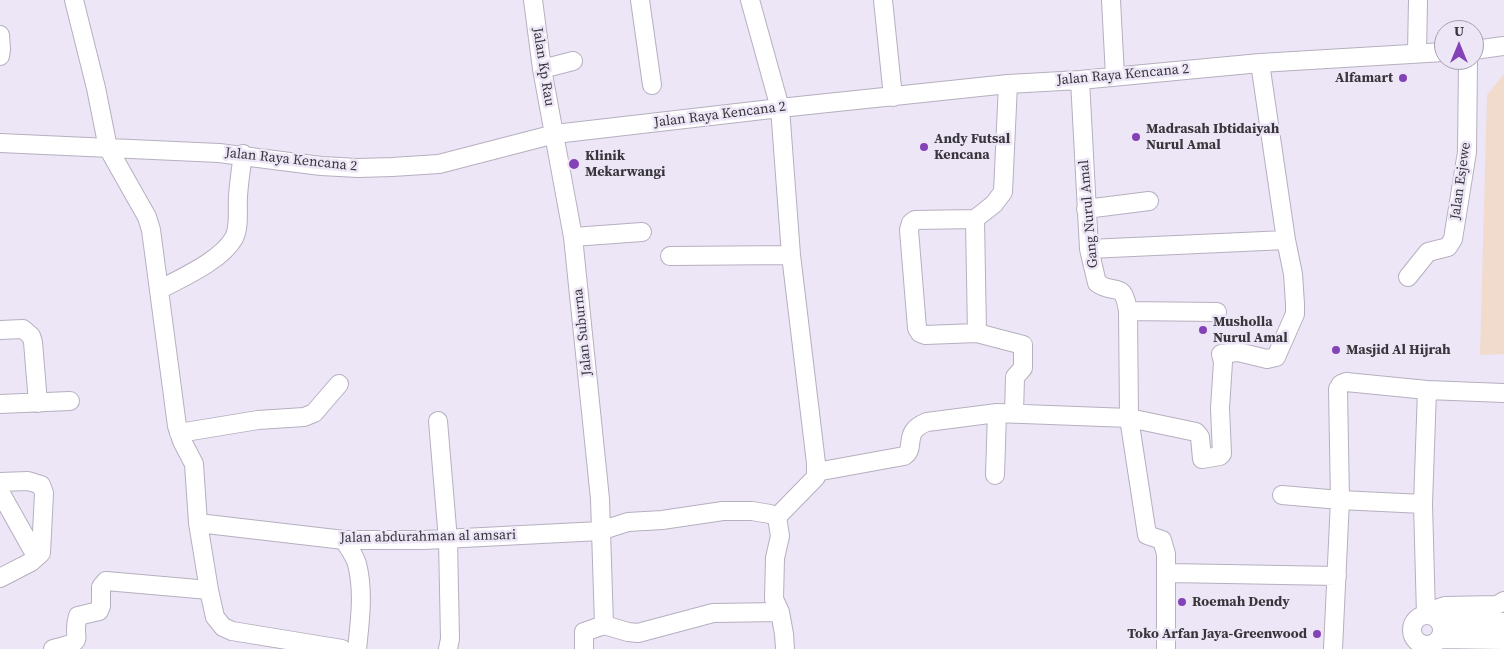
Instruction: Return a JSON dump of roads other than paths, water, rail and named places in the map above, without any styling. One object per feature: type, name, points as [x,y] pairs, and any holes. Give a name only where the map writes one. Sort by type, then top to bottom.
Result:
[{"type":"street","points":[[74,0],[96,88],[108,148],[147,218],[151,230],[179,433],[194,464],[198,523],[208,590],[215,617],[223,628],[232,631],[331,648]]},
{"type":"street","name":"Jalan Kp Rau","points":[[533,0],[542,69],[555,134]]},
{"type":"street","points":[[640,0],[652,85]]},
{"type":"street","points":[[750,0],[780,108],[791,255],[815,453],[816,477],[777,517],[780,536],[775,558],[773,585],[774,599],[780,612],[785,649]]},
{"type":"street","points":[[883,0],[892,97]]},
{"type":"street","points":[[1111,0],[1115,76]]},
{"type":"street","points":[[1417,53],[1418,0]]},
{"type":"street","points":[[0,35],[2,49],[0,56]]},
{"type":"street","points":[[1484,49],[1504,46]]},
{"type":"street","name":"Jalan Raya Kencana 2","points":[[0,143],[242,154],[321,166],[392,167],[439,164],[555,134],[780,108],[1008,84],[1080,80],[1260,63],[1434,52]]},
{"type":"street","points":[[542,69],[573,61]]},
{"type":"street","points":[[816,472],[904,456],[909,451],[911,433],[919,425],[927,422],[1006,413],[1129,418],[1196,432],[1200,437],[1202,458],[1220,456],[1222,454],[1220,408],[1223,362],[1221,354],[1238,352],[1267,359],[1276,357],[1295,314],[1293,274],[1286,240],[1260,63]]},
{"type":"street","name":"Jalan Esjewe","points":[[1408,277],[1428,252],[1448,248],[1453,239],[1467,152],[1468,70]]},
{"type":"street","name":"Gang Nurul Amal","points":[[1080,80],[1089,249],[1097,284],[1102,287],[1118,289],[1126,297],[1128,311],[1129,418],[1147,535],[1162,540],[1166,554],[1166,649]]},
{"type":"street","points":[[996,475],[1006,413],[1015,377],[1023,368],[1024,345],[977,333],[925,335],[920,333],[917,328],[909,230],[911,223],[915,220],[975,219],[994,204],[1003,192],[1008,84]]},
{"type":"street","name":"Jalan Suburna","points":[[555,134],[573,237],[600,499],[604,625]]},
{"type":"street","points":[[159,290],[206,264],[234,238],[238,221],[242,154]]},
{"type":"street","points":[[1086,209],[1149,201]]},
{"type":"street","points":[[975,219],[977,333]]},
{"type":"street","points":[[573,237],[642,232]]},
{"type":"street","points":[[1089,249],[1286,240]]},
{"type":"street","points":[[670,256],[791,255]]},
{"type":"street","points":[[1128,311],[1217,312]]},
{"type":"street","points":[[0,330],[23,329],[31,336],[38,403]]},
{"type":"street","points":[[1333,649],[1340,500],[1338,389],[1341,384],[1346,382],[1428,390],[1504,393]]},
{"type":"street","points":[[179,433],[258,420],[304,417],[314,413],[339,384]]},
{"type":"street","points":[[1428,390],[1423,504],[1431,634]]},
{"type":"street","points":[[0,404],[70,401]]},
{"type":"street","points":[[438,421],[448,540],[450,639],[448,649]]},
{"type":"street","points":[[0,482],[28,481],[41,485],[44,501],[41,553],[31,562],[0,578]]},
{"type":"street","points":[[0,492],[36,556]]},
{"type":"street","points":[[1282,495],[1423,504]]},
{"type":"street","name":"Jalan abdurahman al amsari","points":[[198,523],[344,540],[448,540],[600,531],[628,522],[662,520],[723,511],[752,511],[777,517]]},
{"type":"street","points":[[344,540],[356,562],[360,581],[360,620],[357,649]]},
{"type":"street","points":[[1170,573],[1337,576]]},
{"type":"street","points":[[52,649],[76,642],[76,621],[78,616],[99,611],[101,606],[101,586],[106,581],[208,590]]},
{"type":"street","points":[[1431,634],[1436,609],[1445,606],[1497,605],[1504,601]]},
{"type":"street","points":[[584,649],[584,632],[604,625],[638,633],[712,613],[734,611],[780,612]]},
{"type":"street","points":[[1431,634],[1504,622]]},
{"type":"street","points":[[1431,634],[1504,640]]},
{"type":"place","name":"Alfamart","points":[[1403,78]]},
{"type":"place","name":"Madrasah Ibtidaiyah Nurul Amal","points":[[1136,137]]},
{"type":"place","name":"Andy Futsal Kencana","points":[[924,147]]},
{"type":"place","name":"Klinik Mekarwangi","points":[[574,164]]},
{"type":"place","name":"Musholla Nurul Amal","points":[[1203,330]]},
{"type":"place","name":"Masjid Al Hijrah","points":[[1336,350]]},
{"type":"place","name":"Roemah Dendy","points":[[1182,602]]},
{"type":"place","name":"Toko Arfan Jaya-Greenwood","points":[[1317,634]]}]
